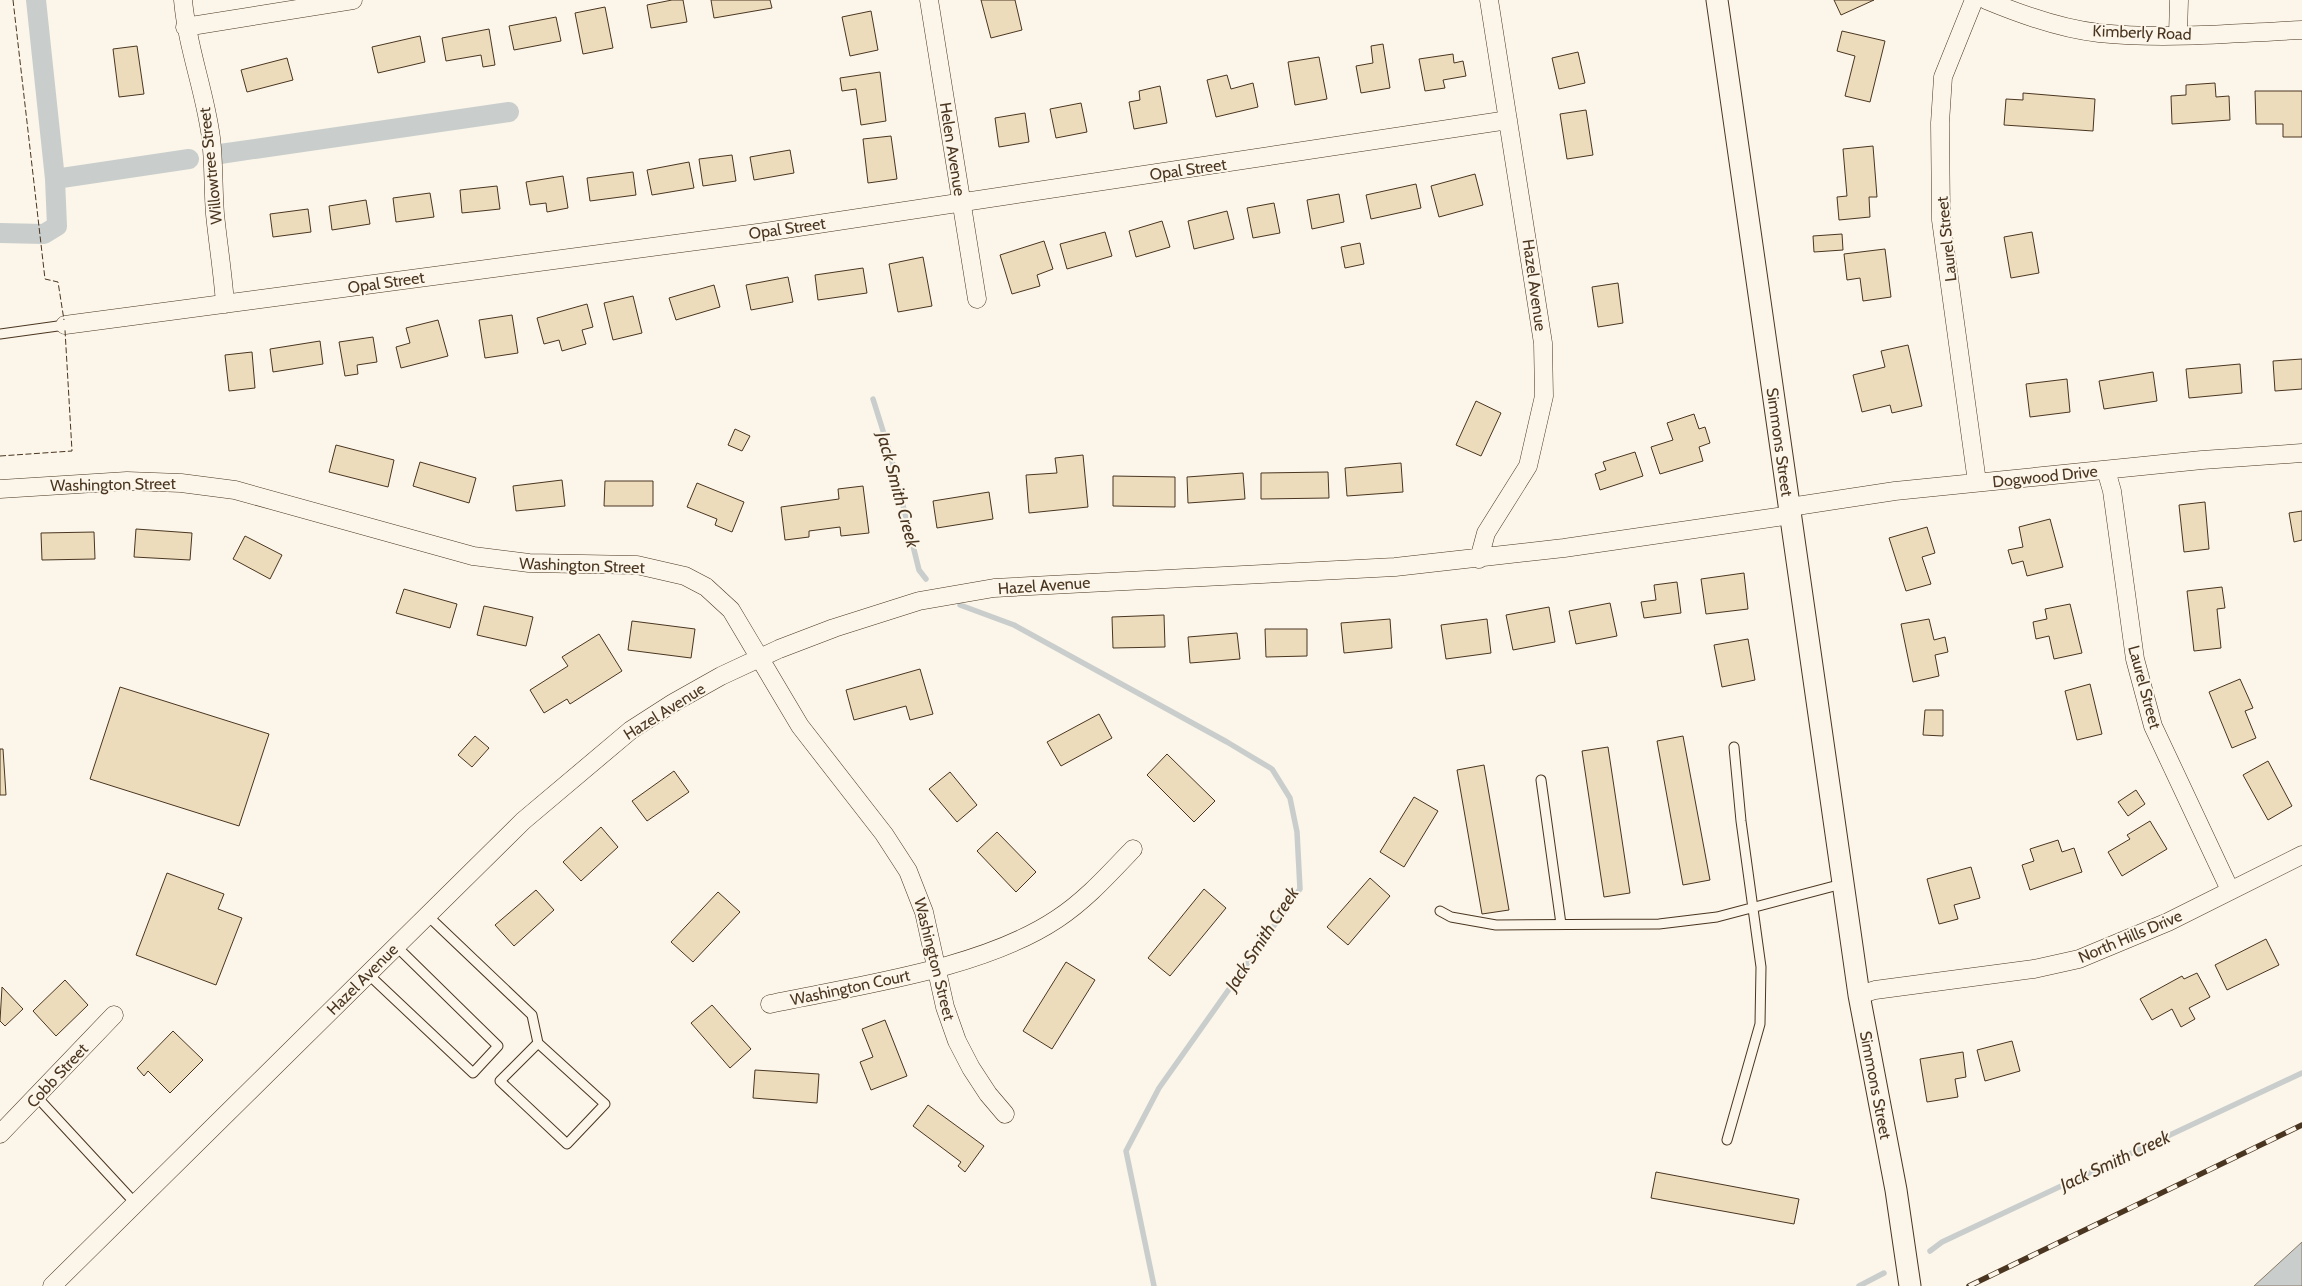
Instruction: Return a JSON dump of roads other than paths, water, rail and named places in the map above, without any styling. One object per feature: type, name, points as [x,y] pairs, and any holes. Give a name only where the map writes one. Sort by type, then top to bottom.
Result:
[{"type":"street","name":"Willowtree Street","points":[[183,0],[185,27],[199,79],[210,138],[218,243],[224,276],[225,304]]},
{"type":"street","points":[[185,27],[353,0]]},
{"type":"street","name":"Helen Avenue","points":[[929,0],[977,299]]},
{"type":"street","name":"Hazel Avenue","points":[[1479,559],[1486,533],[1528,466],[1544,396],[1544,343],[1489,0]]},
{"type":"street","name":"Simmons Street","points":[[1717,0],[1858,995],[1896,1190],[1910,1286]]},
{"type":"street","name":"Laurel Street","points":[[1974,0],[1942,77],[1940,123],[1941,220],[1977,482]]},
{"type":"street","name":"Kimberly Road","points":[[1986,0],[2040,21],[2099,33],[2178,34],[2302,30]]},
{"type":"street","points":[[2178,34],[2179,0]]},
{"type":"street","name":"Opal Street","points":[[65,325],[772,231],[1508,120]]},
{"type":"street","name":"Dogwood Drive","points":[[1790,511],[1895,490],[2302,453]]},
{"type":"street","name":"Laurel Street","points":[[2106,470],[2112,491],[2135,659],[2154,726],[2230,890]]},
{"type":"street","name":"Washington Street","points":[[0,489],[127,481],[181,483],[261,496],[473,556],[529,563],[619,564],[662,570],[685,576],[706,587],[731,610],[800,726],[884,834],[908,871],[924,912],[935,969],[945,1007],[957,1041],[975,1074],[1005,1114]]},
{"type":"street","name":"Hazel Avenue","points":[[52,1286],[522,821],[631,730],[672,703],[759,658],[834,628],[919,601],[994,588],[1395,568],[1479,559],[1790,511]]},
{"type":"street","name":"Washington Court","points":[[770,1004],[935,969],[1020,939],[1056,920],[1072,908],[1133,850]]},
{"type":"street","name":"North Hills Drive","points":[[1858,995],[1876,990],[2034,969],[2079,959],[2168,922],[2302,855]]},
{"type":"street","name":"Cobb Street","points":[[0,1134],[114,1015]]},
{"type":"lane","points":[[0,334],[65,325]]},
{"type":"lane","points":[[1727,1140],[1760,1024],[1761,967],[1734,747]]},
{"type":"lane","points":[[1541,780],[1561,924]]},
{"type":"lane","points":[[1440,911],[1451,917],[1496,925],[1659,924],[1717,918],[1842,884]]},
{"type":"lane","points":[[427,915],[532,1015],[538,1043],[604,1104],[567,1144],[500,1081],[538,1043]]},
{"type":"lane","points":[[368,974],[472,1073],[498,1046],[396,946]]},
{"type":"lane","points":[[37,1097],[135,1204]]},
{"type":"waterway","points":[[0,233],[44,234],[57,226],[55,179],[36,0]]},
{"type":"waterway","points":[[220,154],[509,112]]},
{"type":"waterway","points":[[55,179],[189,159]]},
{"type":"waterway","name":"Jack Smith Creek","points":[[873,399],[890,453],[919,570],[926,579]]},
{"type":"waterway","name":"Jack Smith Creek","points":[[960,605],[1014,625],[1227,742],[1272,769],[1290,798],[1297,832],[1300,889],[1159,1088],[1126,1151],[1154,1286]]},
{"type":"waterway","name":"Jack Smith Creek","points":[[1930,1251],[1942,1242],[2302,1073]]},
{"type":"waterway","name":"Jack Smith Creek","points":[[1859,1286],[1884,1273]]},
{"type":"railway","points":[[1969,1286],[2302,1125]]}]
